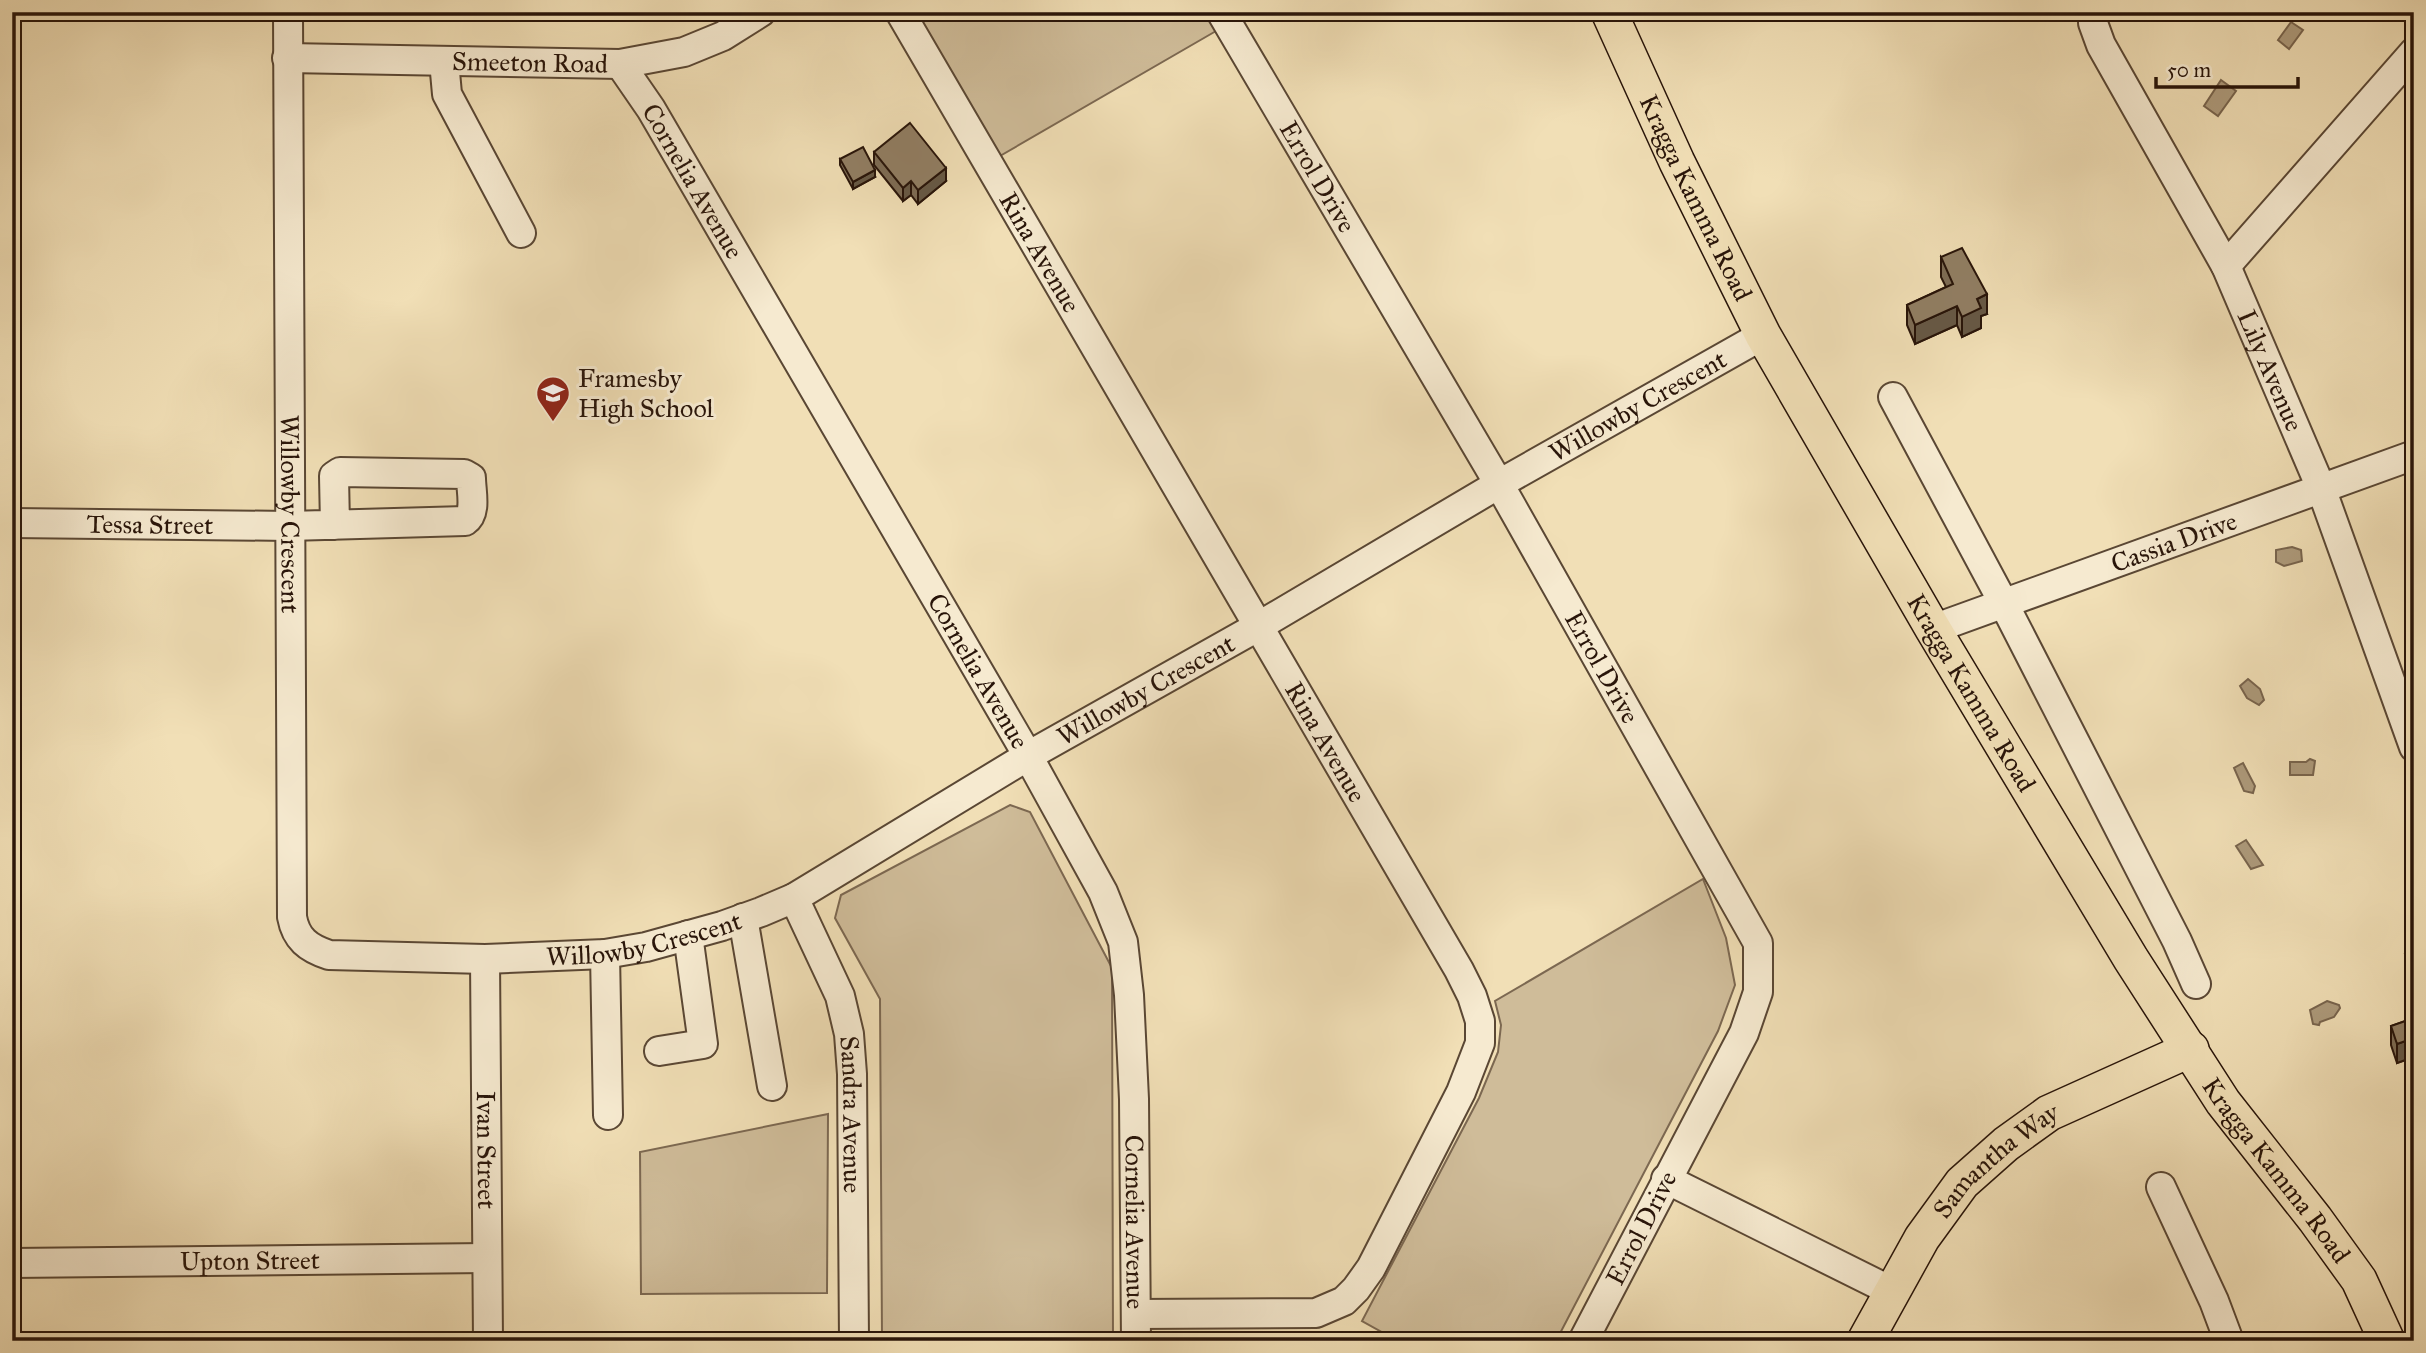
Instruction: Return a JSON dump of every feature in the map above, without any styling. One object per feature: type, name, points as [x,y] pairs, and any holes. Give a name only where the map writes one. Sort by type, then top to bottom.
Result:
[{"type":"main road","name":"Kragga Kamma Road","points":[[1609,12],[1677,162],[1763,335],[1933,629],[2131,959],[2223,1102],[2359,1280],[2387,1341]]},
{"type":"main road","name":"Samantha Way","points":[[1865,1341],[1922,1238],[1962,1184],[2006,1144],[2049,1113],[2191,1049]]},
{"type":"street","name":"Willowby Crescent","points":[[288,12],[292,917],[299,937],[312,949],[329,955],[485,959],[605,954],[646,947],[688,935],[794,898],[1028,756],[1763,335]]},
{"type":"street","name":"Smeeton Road","points":[[287,58],[620,64],[684,52],[723,36],[761,12]]},
{"type":"street","name":"Rina Avenue","points":[[900,12],[1459,970],[1472,996],[1480,1021],[1480,1043],[1461,1092],[1371,1268],[1344,1301],[1316,1313],[1136,1327]]},
{"type":"street","name":"Errol Drive","points":[[1221,12],[1499,484],[1758,943],[1758,992],[1744,1033],[1583,1341]]},
{"type":"street","name":"Lily Avenue","points":[[2093,12],[2093,23],[2101,45],[2226,266],[2321,488],[2414,747]]},
{"type":"street","points":[[2226,266],[2414,52]]},
{"type":"street","points":[[444,61],[447,94],[521,233]]},
{"type":"street","name":"Cornelia Avenue","points":[[620,64],[651,109],[1028,756],[1103,892],[1123,942],[1129,995],[1134,1099],[1136,1327]]},
{"type":"street","points":[[1893,397],[2004,604],[2177,941],[2196,984]]},
{"type":"street","name":"Cassia Drive","points":[[1933,629],[2414,455]]},
{"type":"street","name":"Tessa Street","points":[[12,523],[289,526],[465,521],[472,513],[471,478],[464,474],[336,473],[335,524]]},
{"type":"street","name":"Sandra Avenue","points":[[794,898],[840,996],[849,1034],[854,1341]]},
{"type":"street","points":[[743,918],[772,1086]]},
{"type":"street","points":[[659,1051],[703,1044],[688,935]]},
{"type":"street","points":[[605,954],[608,1115]]},
{"type":"street","name":"Ivan Street","points":[[485,959],[488,1341]]},
{"type":"street","points":[[1666,1179],[1891,1291]]},
{"type":"street","points":[[2161,1187],[2214,1301],[2229,1341]]},
{"type":"street","name":"Upton Street","points":[[12,1264],[487,1258]]},
{"type":"shaded area","points":[[909,12],[1204,12],[1216,31],[993,160]]},
{"type":"shaded area","points":[[2291,22],[2303,30],[2289,49],[2278,40]]},
{"type":"shaded area","points":[[2221,80],[2236,91],[2218,116],[2204,106]]},
{"type":"shaded area","points":[[2292,547],[2301,550],[2302,561],[2284,566],[2276,562],[2276,550]]},
{"type":"shaded area","points":[[2248,679],[2260,689],[2264,700],[2259,705],[2247,698],[2240,686]]},
{"type":"shaded area","points":[[2310,759],[2315,761],[2313,775],[2290,775],[2290,762],[2306,762]]},
{"type":"shaded area","points":[[2243,763],[2255,786],[2253,793],[2244,791],[2234,768]]},
{"type":"shaded area","points":[[1010,805],[1030,812],[1112,968],[1113,1341],[882,1341],[880,999],[835,918],[841,895]]},
{"type":"shaded area","points":[[2246,840],[2263,865],[2251,869],[2236,846]]},
{"type":"shaded area","points":[[1703,879],[1726,938],[1735,985],[1718,1031],[1556,1341],[1398,1341],[1362,1321],[1479,1098],[1498,1052],[1501,1025],[1495,1001]]},
{"type":"shaded area","points":[[2327,1001],[2339,1005],[2340,1008],[2334,1017],[2320,1022],[2319,1025],[2313,1024],[2310,1010]]},
{"type":"shaded area","points":[[828,1114],[827,1293],[641,1294],[640,1152]]},
{"type":"building","points":[[910,123],[946,168],[918,190],[911,181],[903,188],[874,152]]},
{"type":"building","points":[[863,147],[875,170],[853,182],[840,159]]},
{"type":"building","points":[[1962,248],[1987,294],[1977,299],[1981,308],[1962,317],[1957,306],[1915,325],[1907,305],[1953,284],[1941,257]]},
{"type":"building","points":[[2414,951],[2414,979],[2405,954]]},
{"type":"building","points":[[2414,1018],[2414,1038],[2397,1044],[2391,1026]]},
{"type":"place","name":"Framesby High School","points":[[553,423]]}]
